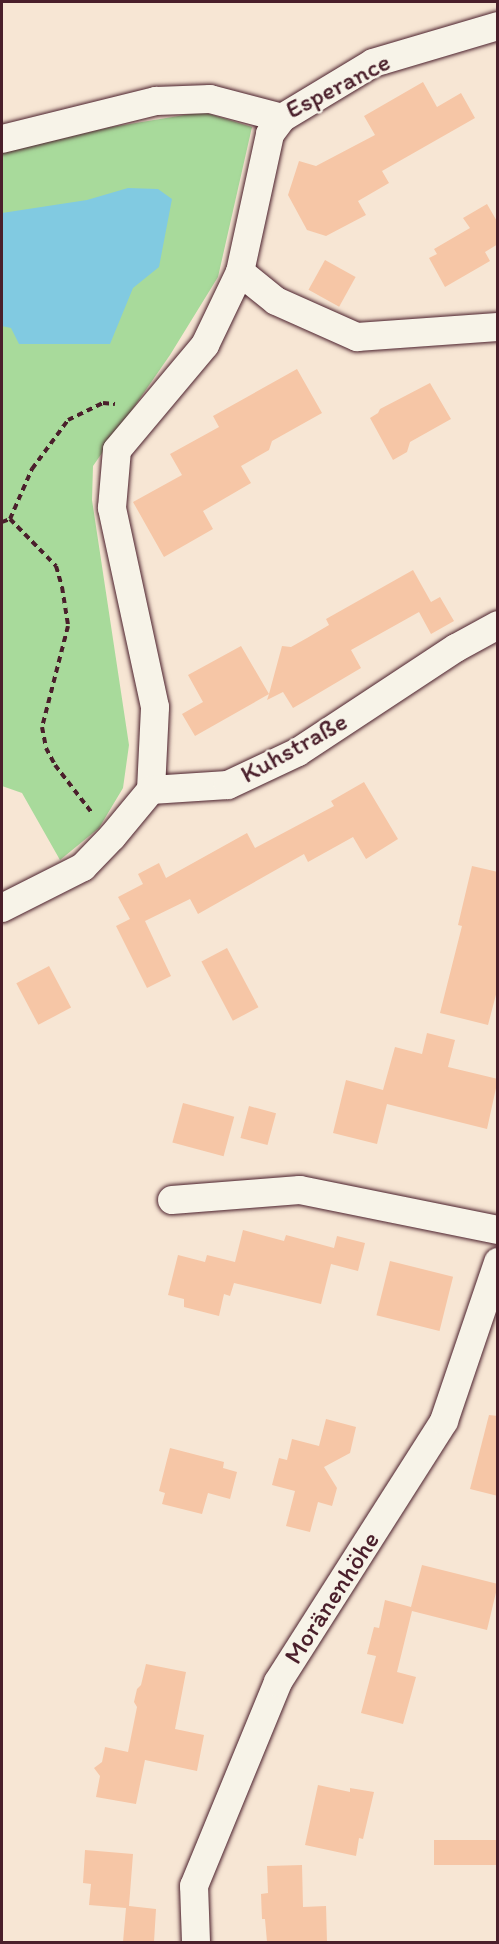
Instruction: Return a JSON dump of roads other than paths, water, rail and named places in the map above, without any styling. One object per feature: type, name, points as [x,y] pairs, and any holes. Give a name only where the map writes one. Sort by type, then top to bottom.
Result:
[{"type":"street","name":"Esperance","points":[[2,139],[156,101],[210,99],[282,118],[373,63],[498,26]]},
{"type":"street","points":[[2,908],[83,867],[112,837],[151,790],[155,707],[112,508],[117,450],[153,410],[205,345],[240,272],[270,134],[282,118]]},
{"type":"street","points":[[240,272],[276,301],[357,337],[498,327]]},
{"type":"street","name":"Kuhstraße","points":[[151,790],[228,785],[298,752],[456,648],[498,625]]},
{"type":"street","points":[[172,1200],[300,1190],[498,1230]]},
{"type":"street","name":"Moränenhöhe","points":[[196,1942],[194,1886],[278,1682],[444,1421],[498,1262]]},
{"type":"water","points":[[128,188],[158,189],[172,199],[159,267],[133,288],[110,344],[19,344],[11,328],[2,326],[2,213],[87,200]]}]
